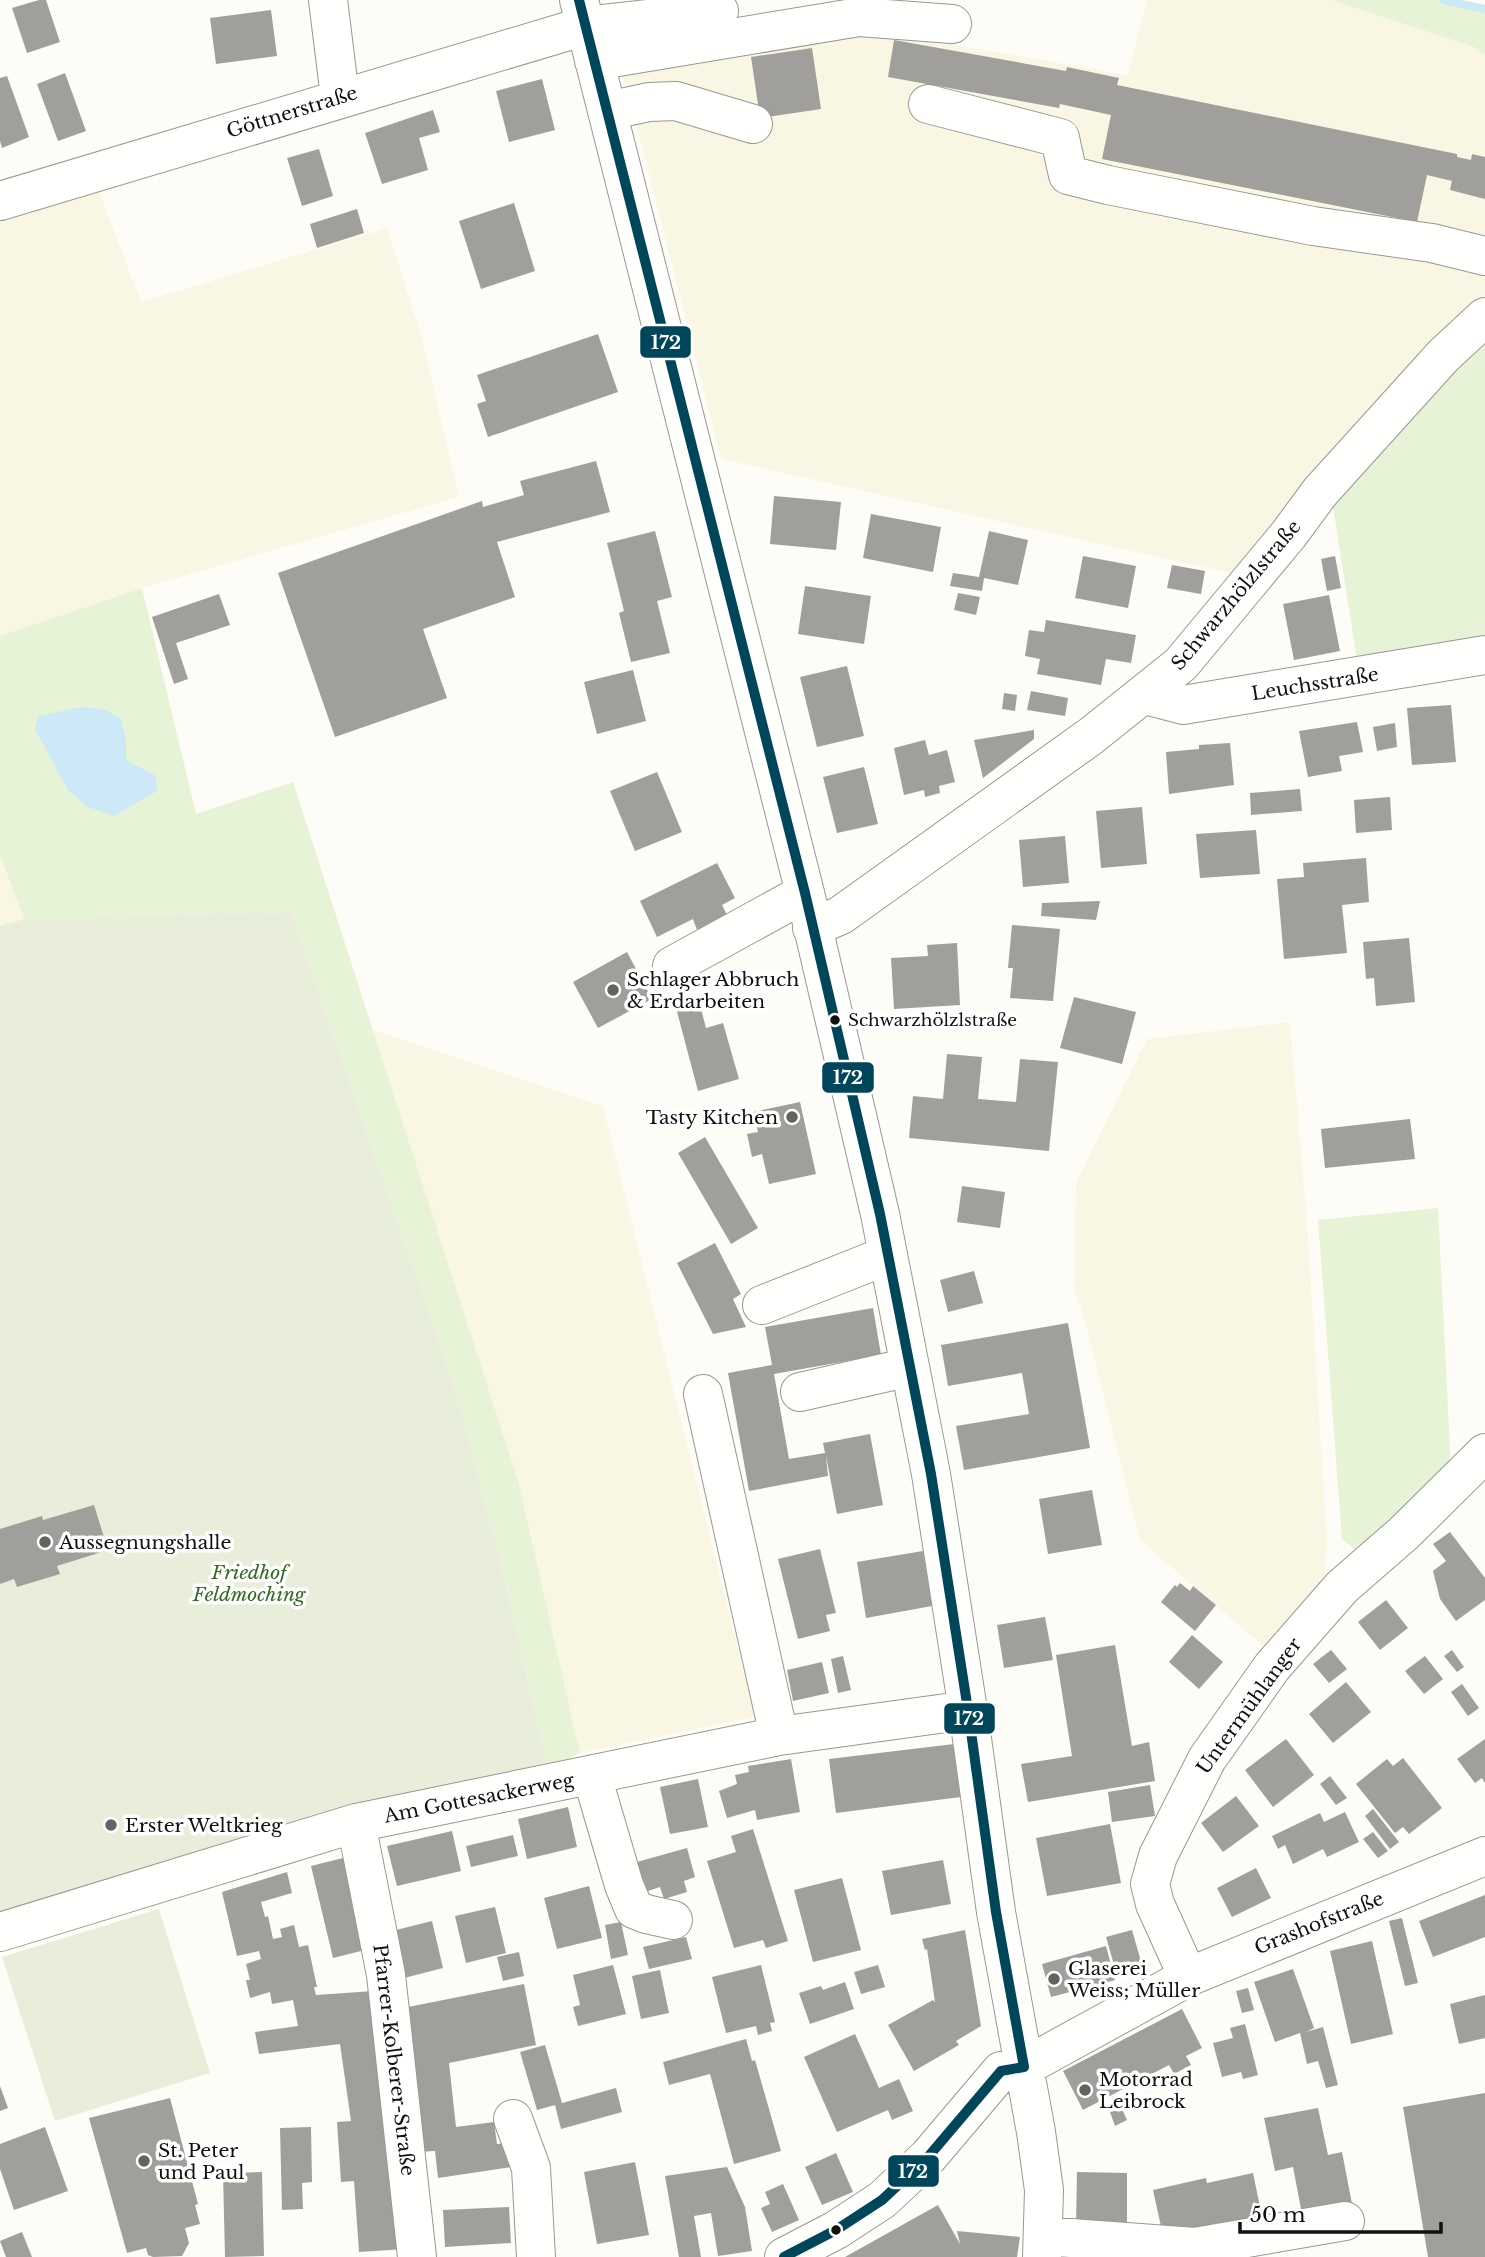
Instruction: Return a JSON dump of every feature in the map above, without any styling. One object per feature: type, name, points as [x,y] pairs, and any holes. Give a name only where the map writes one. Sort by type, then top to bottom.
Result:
[{"type":"street","points":[[328,0],[340,97]]},
{"type":"street","points":[[586,29],[719,11]]},
{"type":"street","points":[[586,29],[859,17],[952,24]]},
{"type":"street","points":[[586,29],[809,910],[888,1255],[931,1474],[996,1912],[1044,2190],[1043,2246],[1195,2247],[1345,2221]]},
{"type":"street","name":"Göttnerstraße","points":[[0,201],[340,97],[586,29]]},
{"type":"street","points":[[607,111],[649,102],[676,101],[753,124]]},
{"type":"street","points":[[928,104],[1060,138],[1069,175],[1313,226],[1432,243],[1485,256]]},
{"type":"street","name":"Schwarzhölzlstraße","points":[[672,966],[809,910],[841,915],[1145,695],[1181,664],[1289,534],[1320,492],[1443,356],[1485,317]]},
{"type":"street","name":"Leuchsstraße","points":[[1145,695],[1183,705],[1485,655]]},
{"type":"street","points":[[762,1305],[888,1255]]},
{"type":"street","points":[[800,1392],[910,1367]]},
{"type":"street","points":[[703,1394],[779,1736]]},
{"type":"street","name":"Untermühlanger","points":[[1188,1977],[1155,1904],[1150,1884],[1158,1856],[1207,1759],[1272,1667],[1342,1587],[1403,1534],[1485,1453]]},
{"type":"street","name":"Am Gottesackerweg","points":[[0,1932],[356,1823],[779,1736],[968,1710]]},
{"type":"street","points":[[592,1776],[624,1885],[634,1909],[673,1920]]},
{"type":"street","name":"Pfarrer-Kolberer-Straße","points":[[356,1823],[386,1975],[417,2257]]},
{"type":"street","name":"Grashofstraße","points":[[784,2257],[836,2230],[882,2200],[928,2157],[1001,2071],[1024,2067],[1188,1977],[1485,1856]]},
{"type":"street","points":[[513,2119],[531,2168],[536,2257]]},
{"type":"shaded area","points":[[1147,0],[1331,0],[1474,47],[1485,55],[1485,295],[1432,345],[1238,575],[721,459],[620,67],[876,31],[1128,75]]},
{"type":"shaded area","points":[[95,180],[141,302],[387,228],[422,338],[459,497],[142,588],[0,636],[0,211]]},
{"type":"shaded area","points":[[0,855],[24,919],[0,926]]},
{"type":"shaded area","points":[[1290,1022],[1307,1222],[1327,1540],[1325,1574],[1320,1594],[1276,1657],[1140,1540],[1084,1318],[1074,1289],[1076,1182],[1147,1039]]},
{"type":"shaded area","points":[[371,1029],[603,1106],[755,1717],[580,1753],[519,1484]]},
{"type":"green space","points":[[1331,0],[1442,0],[1485,9],[1485,55],[1474,47]]},
{"type":"green space","points":[[1485,339],[1485,642],[1358,666],[1332,501]]},
{"type":"green space","points":[[142,588],[196,814],[293,782],[519,1484],[580,1753],[548,1769],[500,1558],[455,1388],[291,912],[24,919],[0,855],[0,636]]},
{"type":"green space","name":"Friedhof Feldmoching","points":[[291,912],[455,1388],[500,1558],[548,1769],[0,1922],[0,926],[24,919]]},
{"type":"green space","points":[[1438,1208],[1451,1469],[1363,1556],[1342,1539],[1318,1220]]},
{"type":"green space","points":[[159,1909],[210,2073],[55,2121],[2,1957]]},
{"type":"water","points":[[81,707],[106,710],[121,719],[126,740],[126,759],[156,776],[157,791],[114,816],[86,806],[68,790],[35,729],[38,716]]},
{"type":"building","points":[[46,0],[60,42],[27,53],[12,8]]},
{"type":"building","points":[[271,10],[277,56],[216,64],[210,18]]},
{"type":"building","points":[[894,40],[1066,71],[1067,67],[1119,78],[1117,85],[1457,154],[1457,157],[1471,160],[1472,154],[1485,157],[1485,199],[1450,190],[1452,181],[1427,175],[1417,222],[1102,159],[1111,115],[1060,104],[1059,108],[888,77]]},
{"type":"building","points":[[812,48],[821,109],[760,118],[751,57]]},
{"type":"building","points":[[65,73],[86,131],[58,141],[37,84]]},
{"type":"building","points":[[7,76],[29,137],[2,148],[0,78]]},
{"type":"building","points":[[542,79],[555,130],[509,142],[496,91]]},
{"type":"building","points":[[433,110],[440,132],[419,138],[428,170],[382,184],[365,133]]},
{"type":"building","points":[[319,149],[333,196],[302,206],[287,158]]},
{"type":"building","points":[[514,203],[535,271],[481,289],[459,221]]},
{"type":"building","points":[[357,209],[364,233],[317,248],[310,224]]},
{"type":"building","points":[[598,334],[618,392],[488,437],[477,404],[486,401],[477,375]]},
{"type":"building","points":[[596,461],[610,512],[497,542],[515,597],[423,629],[447,698],[335,737],[278,573],[482,501],[483,507],[524,495],[520,481]]},
{"type":"building","points":[[774,496],[841,502],[836,550],[770,544]]},
{"type":"building","points":[[871,514],[941,527],[933,572],[863,558]]},
{"type":"building","points":[[655,531],[672,597],[657,601],[670,653],[631,662],[619,613],[624,611],[607,543]]},
{"type":"building","points":[[989,531],[1028,540],[1018,585],[984,578],[982,591],[950,586],[953,573],[979,577]]},
{"type":"building","points":[[1083,556],[1136,566],[1128,608],[1075,598]]},
{"type":"building","points":[[1335,556],[1341,588],[1327,591],[1321,559]]},
{"type":"building","points":[[1172,565],[1205,571],[1201,594],[1167,588]]},
{"type":"building","points":[[805,586],[871,596],[864,644],[798,634]]},
{"type":"building","points":[[958,593],[980,597],[976,615],[954,610]]},
{"type":"building","points":[[219,594],[230,625],[176,643],[188,679],[174,684],[152,617]]},
{"type":"building","points":[[1329,595],[1340,651],[1294,660],[1283,604]]},
{"type":"building","points":[[1046,620],[1136,635],[1131,663],[1106,659],[1101,685],[1037,674],[1040,659],[1025,656],[1029,630],[1044,632]]},
{"type":"building","points":[[847,666],[864,736],[817,747],[800,677]]},
{"type":"building","points":[[633,670],[646,721],[597,734],[584,682]]},
{"type":"building","points":[[1031,691],[1068,698],[1065,716],[1027,710]]},
{"type":"building","points":[[1004,693],[1017,695],[1015,711],[1002,709]]},
{"type":"building","points":[[1451,705],[1456,762],[1412,765],[1407,708]]},
{"type":"building","points":[[1357,722],[1363,752],[1339,756],[1342,771],[1308,777],[1299,731]]},
{"type":"building","points":[[1395,723],[1397,747],[1377,751],[1373,727]]},
{"type":"building","points":[[1034,730],[1034,739],[983,778],[974,740]]},
{"type":"building","points":[[925,740],[929,755],[947,750],[955,782],[939,786],[940,793],[925,797],[924,790],[904,795],[894,748]]},
{"type":"building","points":[[1230,743],[1234,785],[1169,794],[1166,752],[1199,749],[1199,745]]},
{"type":"building","points":[[864,767],[878,824],[837,833],[823,777]]},
{"type":"building","points":[[657,772],[682,832],[635,851],[610,791]]},
{"type":"building","points":[[1300,789],[1302,811],[1251,815],[1250,793]]},
{"type":"building","points":[[1390,797],[1392,830],[1356,833],[1354,800]]},
{"type":"building","points":[[1142,807],[1147,864],[1101,868],[1096,811]]},
{"type":"building","points":[[1256,830],[1260,874],[1200,878],[1196,834]]},
{"type":"building","points":[[1065,836],[1069,883],[1023,887],[1019,840]]},
{"type":"building","points":[[1366,858],[1369,902],[1342,905],[1347,953],[1284,959],[1277,879],[1304,877],[1303,863]]},
{"type":"building","points":[[717,863],[735,898],[722,905],[728,917],[697,930],[693,919],[657,937],[640,901]]},
{"type":"building","points":[[1100,901],[1096,920],[1041,916],[1042,903]]},
{"type":"building","points":[[1012,925],[1060,929],[1053,1001],[1010,998],[1013,968],[1008,968]]},
{"type":"building","points":[[1409,938],[1415,1002],[1376,1006],[1374,978],[1366,979],[1363,942]]},
{"type":"building","points":[[957,943],[960,1005],[894,1009],[891,958],[928,956],[927,945]]},
{"type":"building","name":"Schlager Abbruch & Erdarbeiten","points":[[627,952],[652,999],[598,1028],[573,982]]},
{"type":"building","points":[[698,997],[706,1028],[723,1023],[739,1079],[698,1091],[675,1004]]},
{"type":"building","points":[[1074,997],[1136,1012],[1122,1064],[1060,1048]]},
{"type":"building","points":[[947,1054],[982,1057],[978,1099],[1016,1102],[1020,1059],[1058,1062],[1049,1151],[909,1138],[913,1096],[943,1099]]},
{"type":"building","points":[[800,1102],[816,1174],[769,1184],[762,1154],[752,1157],[747,1134],[758,1132],[753,1112]]},
{"type":"building","points":[[1410,1119],[1415,1159],[1325,1168],[1321,1129]]},
{"type":"building","points":[[705,1137],[758,1228],[731,1244],[678,1153]]},
{"type":"building","points":[[962,1186],[1005,1192],[1000,1228],[957,1222]]},
{"type":"building","points":[[715,1243],[741,1294],[733,1299],[746,1327],[713,1334],[677,1263]]},
{"type":"building","points":[[974,1271],[983,1303],[948,1312],[940,1280]]},
{"type":"building","points":[[873,1308],[881,1355],[774,1374],[789,1459],[825,1453],[823,1443],[870,1434],[883,1505],[837,1514],[826,1456],[828,1476],[749,1491],[728,1373],[772,1365],[765,1327]]},
{"type":"building","points":[[1068,1323],[1090,1448],[964,1470],[956,1426],[1029,1414],[1022,1373],[948,1386],[941,1345]]},
{"type":"building","points":[[1092,1490],[1102,1545],[1048,1554],[1039,1499]]},
{"type":"building","name":"Aussegnungshalle","points":[[94,1505],[108,1550],[57,1566],[60,1574],[17,1587],[14,1579],[0,1584],[0,1529],[42,1516],[43,1520]]},
{"type":"building","points":[[1450,1532],[1485,1578],[1485,1600],[1456,1621],[1440,1599],[1433,1571],[1446,1561],[1433,1544]]},
{"type":"building","points":[[820,1549],[836,1613],[826,1615],[830,1631],[798,1639],[778,1559]]},
{"type":"building","points":[[923,1551],[932,1606],[866,1618],[857,1562]]},
{"type":"building","points":[[1180,1583],[1190,1591],[1193,1586],[1216,1605],[1195,1631],[1161,1602],[1175,1585],[1177,1587]]},
{"type":"building","points":[[1386,1600],[1408,1628],[1380,1650],[1358,1622]]},
{"type":"building","points":[[1045,1617],[1053,1660],[1004,1668],[997,1625]]},
{"type":"building","points":[[1192,1635],[1223,1662],[1199,1689],[1169,1662]]},
{"type":"building","points":[[1115,1645],[1132,1746],[1149,1742],[1155,1781],[1028,1802],[1021,1764],[1072,1756],[1056,1655]]},
{"type":"building","points":[[1331,1650],[1347,1669],[1329,1683],[1313,1664]]},
{"type":"building","points":[[1452,1650],[1464,1667],[1457,1672],[1444,1656]]},
{"type":"building","points":[[843,1656],[851,1690],[838,1693],[831,1659]]},
{"type":"building","points":[[1425,1656],[1443,1679],[1424,1694],[1405,1671]]},
{"type":"building","points":[[822,1662],[829,1693],[793,1701],[787,1670]]},
{"type":"building","points":[[1346,1682],[1371,1712],[1333,1743],[1309,1714]]},
{"type":"building","points":[[1462,1684],[1479,1708],[1468,1716],[1451,1692]]},
{"type":"building","points":[[1286,1739],[1314,1775],[1273,1807],[1245,1770]]},
{"type":"building","points":[[1485,1739],[1485,1783],[1482,1778],[1475,1783],[1457,1759]]},
{"type":"building","points":[[954,1744],[961,1797],[836,1813],[829,1759]]},
{"type":"building","points":[[1403,1758],[1442,1808],[1409,1834],[1403,1827],[1395,1833],[1356,1784],[1387,1759],[1393,1766]]},
{"type":"building","points":[[791,1759],[800,1812],[757,1820],[755,1810],[727,1818],[719,1791],[737,1784],[735,1775],[749,1772],[748,1766]]},
{"type":"building","points":[[1330,1776],[1347,1798],[1336,1805],[1320,1784]]},
{"type":"building","points":[[698,1779],[708,1827],[670,1834],[660,1787]]},
{"type":"building","points":[[1150,1785],[1155,1816],[1112,1822],[1108,1792]]},
{"type":"building","points":[[1236,1796],[1259,1826],[1223,1852],[1201,1823]]},
{"type":"building","points":[[568,1807],[577,1847],[527,1859],[518,1819]]},
{"type":"building","points":[[1373,1809],[1399,1842],[1390,1849],[1365,1816]]},
{"type":"building","points":[[1345,1812],[1359,1842],[1327,1857],[1323,1849],[1293,1864],[1285,1845],[1278,1849],[1272,1836],[1320,1813],[1324,1822]]},
{"type":"building","points":[[1110,1824],[1121,1883],[1047,1896],[1036,1838]]},
{"type":"building","points":[[753,1829],[788,1941],[766,1948],[763,1940],[734,1948],[707,1861],[736,1852],[731,1836]]},
{"type":"building","points":[[452,1831],[461,1871],[397,1886],[387,1846]]},
{"type":"building","points":[[1373,1832],[1388,1851],[1378,1858],[1363,1839]]},
{"type":"building","points":[[513,1835],[518,1856],[471,1867],[466,1846]]},
{"type":"building","points":[[687,1848],[695,1877],[684,1881],[687,1892],[664,1899],[660,1887],[645,1892],[637,1862]]},
{"type":"building","points":[[351,1856],[373,1948],[333,1958],[311,1866]]},
{"type":"building","points":[[943,1860],[951,1904],[891,1915],[882,1871]]},
{"type":"building","points":[[1256,1868],[1271,1898],[1232,1917],[1217,1888]]},
{"type":"building","points":[[287,1872],[292,1893],[261,1902],[265,1917],[268,1916],[273,1939],[282,1937],[280,1929],[294,1925],[299,1947],[308,1945],[317,1987],[314,1987],[316,1995],[373,1991],[405,2249],[359,2252],[354,2181],[341,2182],[337,2122],[351,2121],[340,2044],[259,2054],[255,2032],[298,2026],[293,2000],[272,2004],[270,1992],[250,1998],[246,1980],[250,1980],[246,1964],[261,1959],[259,1951],[237,1956],[222,1892]]},
{"type":"building","points":[[842,1878],[861,1950],[813,1962],[794,1890]]},
{"type":"building","points":[[589,1886],[602,1938],[557,1949],[544,1898]]},
{"type":"building","points":[[1485,1895],[1485,1937],[1433,1957],[1419,1921]]},
{"type":"building","points":[[495,1907],[506,1953],[466,1963],[455,1916]]},
{"type":"building","points":[[1402,1918],[1418,1983],[1405,1986],[1389,1921]]},
{"type":"building","points":[[432,1921],[443,1968],[404,1978],[392,1931]]},
{"type":"building","points":[[621,1922],[628,1955],[611,1959],[605,1925]]},
{"type":"building","points":[[965,1930],[981,2026],[956,2041],[959,2045],[914,2071],[888,2025],[933,2000],[935,2002],[927,1949],[925,1950],[922,1939]]},
{"type":"building","points":[[1132,1930],[1142,1965],[1116,1972],[1106,1937]]},
{"type":"building","points":[[686,1937],[692,1959],[649,1969],[643,1947]]},
{"type":"building","points":[[1372,1941],[1393,2034],[1351,2044],[1330,1951]]},
{"type":"building","points":[[1106,1946],[1115,1980],[1051,1997],[1042,1964]]},
{"type":"building","points":[[519,1952],[524,1976],[503,1981],[497,1957]]},
{"type":"building","points":[[613,1965],[626,2014],[578,2026],[573,2007],[580,2005],[573,1975]]},
{"type":"building","points":[[761,1965],[775,2022],[770,2023],[772,2031],[758,2035],[756,2026],[726,2033],[712,1977]]},
{"type":"building","points":[[878,1965],[885,1987],[861,1994],[854,1972]]},
{"type":"building","points":[[1293,1969],[1314,2028],[1306,2032],[1323,2027],[1338,2085],[1326,2088],[1318,2061],[1307,2064],[1300,2033],[1275,2042],[1254,1982]]},
{"type":"building","points":[[660,1970],[669,2013],[641,2019],[632,1976]]},
{"type":"building","points":[[845,1982],[854,2009],[810,2024],[799,1993],[821,1986],[823,1990]]},
{"type":"building","points":[[524,1984],[536,2045],[449,2063],[456,2127],[494,2122],[497,2144],[508,2143],[511,2167],[438,2178],[435,2151],[419,2152],[403,2008]]},
{"type":"building","points":[[1248,1988],[1254,2010],[1242,2013],[1236,1991]]},
{"type":"building","points":[[1485,1995],[1485,2038],[1459,2044],[1450,2004]]},
{"type":"building","points":[[1182,2009],[1202,2048],[1186,2056],[1191,2065],[1174,2074],[1169,2065],[1083,2110],[1063,2071]]},
{"type":"building","points":[[1245,2024],[1258,2075],[1243,2079],[1241,2072],[1222,2077],[1213,2043],[1233,2038],[1230,2028]]},
{"type":"building","points":[[855,2034],[879,2088],[899,2079],[913,2111],[892,2120],[888,2110],[837,2132],[804,2057]]},
{"type":"building","points":[[746,2039],[752,2061],[755,2060],[781,2151],[734,2164],[710,2074],[669,2085],[663,2062]]},
{"type":"building","points":[[545,2045],[562,2103],[616,2088],[622,2112],[561,2129],[555,2105],[537,2110],[520,2052]]},
{"type":"building","points":[[0,2086],[8,2108],[0,2111]]},
{"type":"building","points":[[1485,2093],[1485,2257],[1428,2257],[1403,2107]]},
{"type":"building","name":"St. Peter und Paul","points":[[170,2098],[198,2204],[195,2205],[200,2224],[185,2228],[189,2243],[182,2256],[153,2257],[148,2255],[146,2248],[127,2253],[89,2118]]},
{"type":"building","points":[[1121,2107],[1127,2120],[1115,2126],[1110,2112]]},
{"type":"building","points":[[1318,2108],[1328,2155],[1342,2152],[1353,2209],[1303,2219],[1293,2167],[1275,2171],[1264,2118]]},
{"type":"building","points":[[45,2127],[68,2191],[14,2210],[0,2169],[0,2144]]},
{"type":"building","points":[[311,2127],[312,2182],[302,2183],[303,2209],[282,2210],[280,2128]]},
{"type":"building","points":[[836,2153],[853,2192],[822,2205],[805,2167]]},
{"type":"building","points":[[635,2162],[649,2235],[597,2244],[584,2172]]},
{"type":"building","points":[[727,2167],[745,2207],[752,2251],[718,2256],[711,2213],[694,2216],[701,2257],[679,2257],[665,2176]]},
{"type":"building","points":[[262,2172],[264,2256],[225,2257],[223,2173]]},
{"type":"building","points":[[1077,2172],[1127,2173],[1127,2226],[1076,2225]]},
{"type":"building","points":[[1253,2173],[1264,2226],[1164,2240],[1153,2190],[1206,2178],[1207,2183]]},
{"type":"building","points":[[783,2184],[799,2220],[772,2232],[761,2208],[770,2204],[765,2192]]},
{"type":"building","points":[[938,2205],[960,2244],[957,2231],[1020,2237],[1017,2257],[845,2257]]},
{"type":"building","points":[[509,2207],[511,2243],[445,2247],[443,2210]]},
{"type":"building","points":[[22,2232],[32,2257],[6,2257],[0,2241]]},
{"type":"waterway","points":[[1443,0],[1485,9]]},
{"type":"transit line","name":"172","points":[[579,0],[805,893],[880,1214],[931,1474],[996,1912],[1024,2067]]},
{"type":"transit line","name":"172","points":[[784,2257],[836,2230],[882,2200],[928,2157],[1001,2071],[1024,2067]]},
{"type":"place","name":"Schlager Abbruch & Erdarbeiten","points":[[613,990]]},
{"type":"place","name":"Schwarzhölzlstraße","points":[[835,1020]]},
{"type":"place","name":"Tasty Kitchen","points":[[792,1117]]},
{"type":"place","name":"Aussegnungshalle","points":[[45,1542]]},
{"type":"place","name":"Erster Weltkrieg","points":[[111,1825]]},
{"type":"place","name":"Glaserei Weiss; Müller","points":[[1054,1979]]},
{"type":"place","name":"Motorrad Leibrock","points":[[1085,2090]]},
{"type":"place","name":"St. Peter und Paul","points":[[144,2161]]}]
